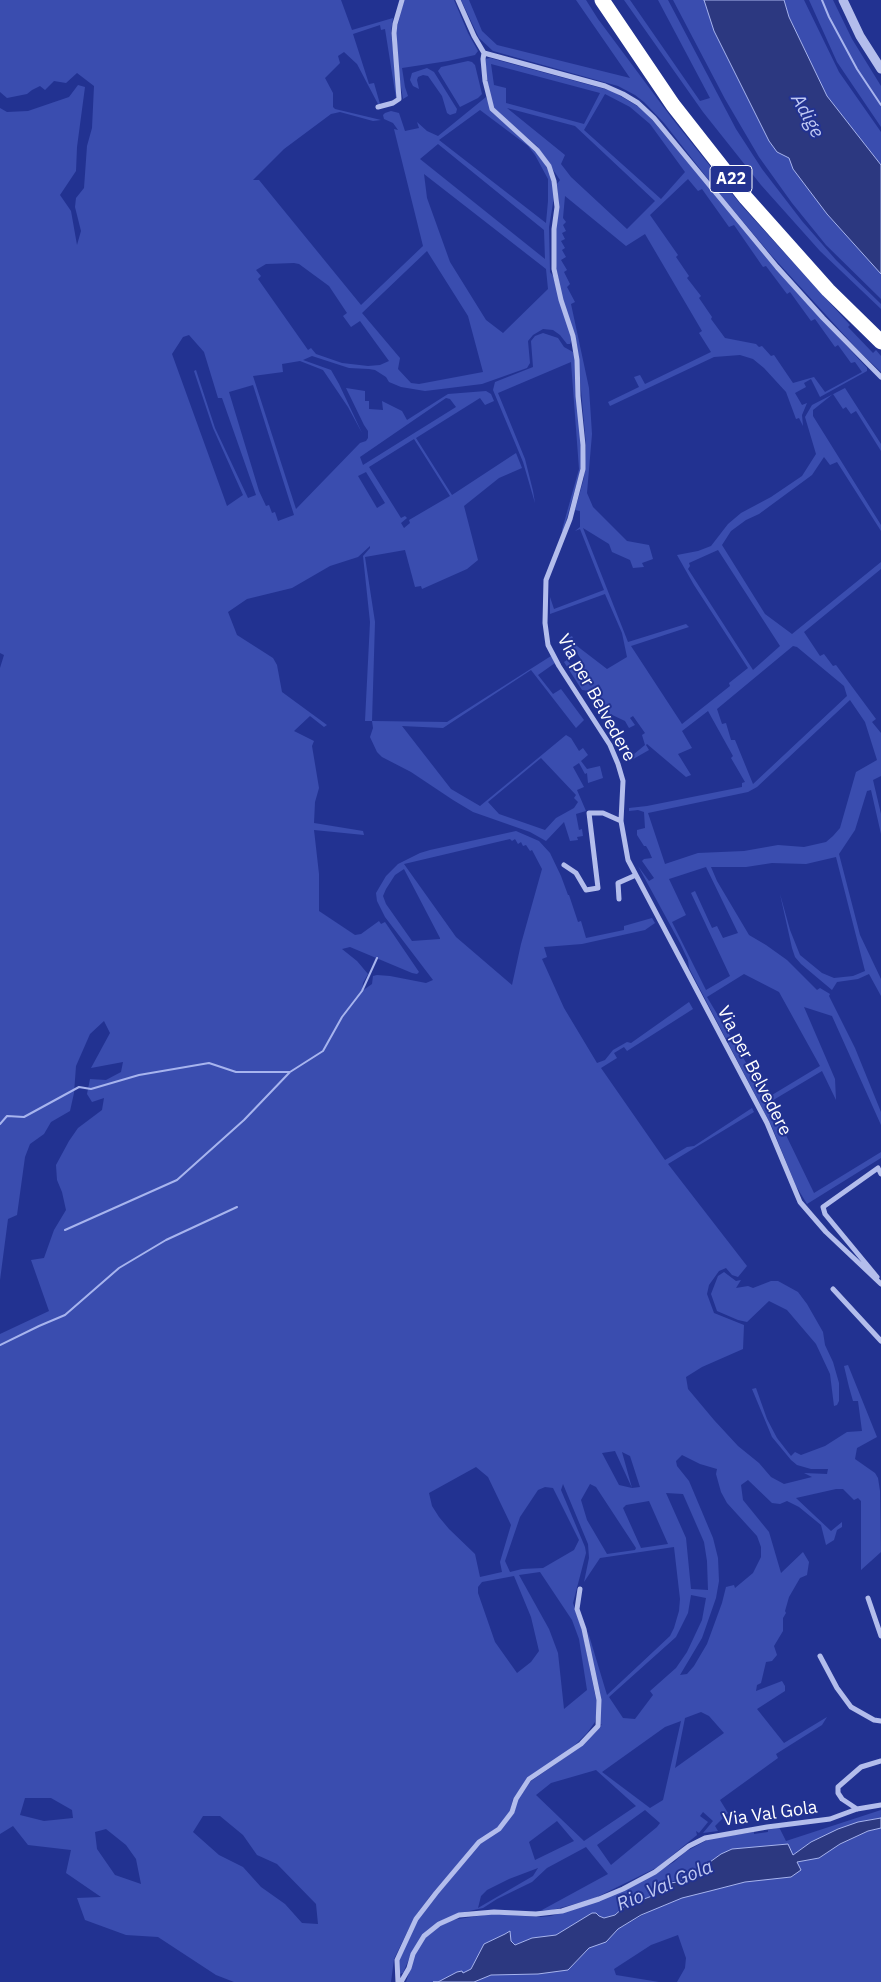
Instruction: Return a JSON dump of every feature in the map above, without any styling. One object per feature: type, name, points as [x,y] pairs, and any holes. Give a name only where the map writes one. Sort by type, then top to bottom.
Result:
[{"type":"highway","name":"A22","points":[[602,0],[673,105],[746,198],[828,290],[881,342]]},
{"type":"highway","name":"A22","points":[[613,0],[682,101],[754,192],[834,282],[881,328]]},
{"type":"street","points":[[378,107],[393,103],[399,99],[394,33],[402,0]]},
{"type":"street","points":[[458,0],[484,53],[605,86],[638,103],[654,118],[776,267],[881,377]]},
{"type":"street","points":[[843,0],[848,14],[881,69]]},
{"type":"street","name":"Via per Belvedere","points":[[484,53],[485,81],[492,109],[537,150],[549,166],[554,181],[557,207],[554,229],[554,269],[561,300],[576,348],[583,445],[581,481],[570,519],[546,580],[546,638],[555,659],[602,731],[617,761],[623,781],[620,821],[628,860],[767,1123],[801,1202],[826,1232],[881,1283]]},
{"type":"street","points":[[564,865],[577,874],[586,890],[598,888],[589,813],[603,813],[620,821]]},
{"type":"street","points":[[619,899],[618,884],[636,875]]},
{"type":"street","name":"Via per Belvedere","points":[[881,1174],[878,1168],[823,1206],[825,1214],[881,1283]]},
{"type":"street","points":[[833,1289],[881,1341]]},
{"type":"street","points":[[400,1982],[397,1960],[416,1919],[436,1893],[479,1842],[498,1829],[512,1812],[516,1799],[529,1780],[580,1744],[598,1726],[599,1700],[584,1629],[577,1609],[580,1589]]},
{"type":"street","points":[[868,1598],[881,1636]]},
{"type":"street","points":[[820,1656],[837,1688],[851,1707],[874,1720],[881,1721]]},
{"type":"street","points":[[857,1808],[842,1799],[838,1793],[838,1787],[861,1767],[881,1761]]},
{"type":"street","name":"Via Val Gola","points":[[400,1982],[409,1968],[413,1954],[424,1936],[439,1924],[464,1914],[494,1912],[536,1914],[577,1907],[623,1889],[655,1872],[690,1846],[705,1838],[767,1827],[830,1819],[857,1808],[881,1805]]},
{"type":"shaded area","points":[[0,0],[341,0],[352,30],[393,18],[391,32],[397,84],[396,98],[385,29],[381,30],[380,25],[353,34],[369,84],[374,83],[380,104],[378,104],[357,64],[344,52],[338,56],[340,63],[325,78],[333,93],[333,107],[335,109],[381,120],[373,121],[340,112],[331,114],[284,149],[253,180],[259,180],[361,305],[423,246],[394,129],[398,130],[393,123],[384,119],[383,115],[385,113],[391,111],[399,113],[405,131],[419,128],[417,122],[427,131],[438,136],[486,97],[493,113],[531,146],[543,161],[551,175],[554,197],[549,227],[550,272],[553,276],[572,339],[570,344],[567,344],[553,330],[543,329],[533,335],[528,341],[530,363],[527,368],[482,384],[425,391],[401,387],[389,382],[386,377],[375,370],[349,368],[312,356],[303,360],[331,370],[362,433],[348,407],[323,370],[300,361],[282,364],[283,372],[253,376],[296,509],[360,443],[368,438],[368,431],[346,388],[365,391],[365,401],[369,401],[369,409],[383,410],[382,401],[402,411],[407,420],[448,394],[486,391],[491,394],[494,401],[485,405],[480,398],[416,438],[452,495],[516,453],[522,468],[499,478],[464,506],[478,560],[467,569],[422,589],[421,586],[415,587],[405,550],[365,557],[375,622],[372,721],[365,721],[370,622],[363,556],[370,546],[358,557],[330,566],[292,588],[247,599],[228,612],[237,635],[273,658],[277,665],[282,692],[327,725],[324,727],[310,716],[294,731],[314,741],[312,746],[319,788],[315,802],[314,823],[363,831],[364,835],[314,830],[319,874],[319,911],[355,935],[361,934],[379,921],[381,924],[385,922],[419,972],[417,974],[412,973],[350,947],[342,949],[357,961],[368,974],[363,983],[362,991],[372,984],[373,976],[377,975],[426,983],[433,980],[385,917],[377,901],[376,893],[386,876],[398,864],[430,850],[516,831],[539,841],[550,853],[569,895],[578,922],[581,921],[586,938],[624,930],[624,926],[652,918],[655,923],[645,930],[582,944],[544,947],[547,957],[542,959],[564,1008],[597,1063],[605,1060],[613,1050],[627,1042],[631,1043],[689,1002],[693,1009],[627,1051],[624,1047],[614,1053],[617,1058],[601,1068],[665,1160],[687,1147],[694,1146],[752,1108],[754,1112],[668,1164],[747,1266],[738,1277],[732,1275],[726,1268],[719,1271],[709,1285],[707,1294],[714,1313],[744,1325],[743,1349],[702,1367],[686,1377],[688,1389],[738,1446],[759,1463],[771,1477],[784,1484],[812,1477],[804,1473],[827,1474],[828,1469],[811,1469],[797,1465],[791,1460],[772,1437],[752,1389],[756,1388],[767,1419],[777,1438],[791,1456],[795,1452],[801,1455],[825,1446],[847,1432],[862,1431],[858,1401],[853,1401],[844,1366],[848,1365],[877,1437],[857,1448],[855,1459],[875,1473],[878,1478],[880,1491],[881,1552],[861,1570],[861,1501],[858,1498],[854,1500],[843,1489],[836,1489],[796,1498],[831,1531],[842,1522],[842,1527],[837,1530],[834,1540],[826,1545],[821,1525],[799,1507],[787,1501],[780,1504],[772,1503],[748,1480],[741,1485],[743,1500],[769,1532],[781,1573],[803,1552],[809,1562],[807,1575],[800,1578],[789,1597],[786,1613],[783,1618],[783,1631],[774,1646],[777,1655],[772,1661],[766,1662],[761,1683],[757,1685],[756,1691],[782,1681],[785,1691],[757,1709],[784,1743],[827,1717],[822,1725],[776,1754],[778,1758],[720,1800],[728,1813],[715,1826],[718,1831],[703,1833],[713,1821],[703,1812],[700,1816],[708,1822],[699,1833],[696,1831],[697,1835],[658,1867],[593,1899],[549,1911],[542,1910],[608,1874],[586,1847],[547,1868],[532,1882],[483,1908],[460,1913],[438,1922],[411,1954],[403,1973],[400,1974],[399,1960],[418,1919],[438,1894],[480,1843],[501,1830],[514,1813],[518,1799],[531,1781],[583,1745],[602,1724],[599,1725],[596,1701],[597,1713],[595,1722],[587,1733],[574,1746],[526,1781],[513,1799],[510,1811],[498,1827],[476,1843],[431,1895],[414,1918],[394,1959],[391,1982],[234,1982],[216,1975],[158,1937],[126,1935],[85,1920],[77,1898],[101,1897],[66,1873],[71,1850],[28,1845],[13,1826],[0,1834],[0,1334],[49,1311],[31,1260],[44,1258],[54,1230],[66,1210],[57,1180],[56,1165],[78,1128],[102,1110],[104,1098],[92,1102],[87,1094],[90,1079],[106,1080],[121,1072],[123,1062],[91,1068],[110,1033],[104,1021],[90,1034],[76,1066],[74,1093],[70,1111],[51,1122],[44,1134],[30,1144],[25,1157],[17,1215],[8,1219],[0,1280],[0,668],[4,655],[0,653],[0,108],[7,112],[28,111],[69,97],[78,85],[85,87],[77,147],[76,171],[60,195],[71,211],[77,245],[81,231],[75,207],[76,198],[84,188],[87,146],[92,128],[94,86],[77,73],[66,83],[54,81],[45,90],[40,86],[27,94],[7,98],[0,92]],"holes":[[[480,110],[528,146],[548,179],[546,223],[439,140]],[[438,144],[544,230],[545,259],[420,159]],[[424,174],[546,269],[548,289],[503,333],[486,320],[450,262],[427,198]],[[427,251],[468,316],[483,372],[419,384],[411,383],[398,369],[400,358],[362,313]],[[266,264],[299,264],[329,286],[347,313],[343,316],[351,327],[360,321],[389,361],[380,365],[368,366],[342,363],[316,354],[311,348],[308,350],[258,279],[261,276],[256,270]],[[189,335],[204,352],[218,398],[222,398],[256,495],[248,498],[215,428],[196,370],[194,371],[213,428],[243,495],[227,506],[172,354],[183,337]],[[253,385],[294,515],[278,521],[275,512],[272,513],[269,505],[266,506],[259,491],[229,392]],[[446,398],[450,399],[456,407],[363,465],[360,457]],[[414,439],[450,496],[409,520],[410,523],[404,528],[401,523],[407,518],[405,516],[401,518],[369,467]],[[366,472],[385,503],[377,508],[358,476]],[[510,839],[512,841],[515,839],[518,844],[521,842],[523,846],[526,845],[530,851],[532,850],[542,869],[521,944],[512,985],[456,937],[404,864]],[[404,869],[440,939],[412,941],[386,904],[383,896],[386,889],[395,875]],[[615,1451],[632,1488],[619,1485],[602,1453]],[[622,1452],[630,1456],[640,1487],[632,1488]],[[682,1455],[700,1464],[717,1469],[716,1474],[721,1492],[727,1503],[757,1536],[761,1547],[761,1557],[753,1573],[735,1588],[734,1585],[726,1587],[707,1644],[694,1666],[687,1674],[680,1675],[702,1638],[716,1598],[719,1581],[718,1558],[713,1538],[689,1481],[677,1466],[676,1461]],[[476,1467],[488,1477],[511,1525],[500,1562],[502,1572],[480,1577],[475,1554],[449,1529],[432,1506],[429,1493]],[[563,1484],[588,1544],[589,1558],[584,1582],[600,1558],[674,1547],[680,1599],[674,1628],[670,1636],[607,1695],[588,1632],[596,1698],[582,1630],[573,1603],[586,1553],[561,1490]],[[590,1484],[596,1487],[636,1548],[635,1550],[607,1554],[587,1520],[581,1500]],[[545,1487],[553,1488],[579,1540],[574,1550],[543,1568],[522,1569],[510,1572],[505,1561],[520,1517],[538,1490]],[[666,1493],[683,1494],[704,1542],[708,1590],[691,1589],[686,1538]],[[649,1501],[668,1544],[641,1548],[623,1508],[626,1505]],[[540,1572],[572,1620],[579,1639],[587,1690],[564,1709],[558,1653],[549,1629],[519,1575]],[[514,1576],[531,1617],[539,1651],[531,1662],[517,1673],[495,1642],[478,1593],[478,1587],[482,1582]],[[691,1595],[706,1598],[702,1620],[687,1652],[676,1668],[650,1691],[653,1695],[635,1719],[623,1718],[609,1697],[676,1637],[688,1613]],[[701,1712],[709,1716],[724,1733],[675,1768],[685,1718]],[[681,1721],[663,1800],[650,1808],[602,1772],[665,1727]],[[596,1770],[636,1806],[584,1841],[536,1795],[551,1783]],[[25,1798],[51,1798],[72,1810],[73,1818],[44,1821],[20,1815]],[[645,1810],[660,1823],[611,1865],[597,1845]],[[203,1816],[220,1816],[243,1835],[257,1855],[277,1864],[316,1904],[318,1924],[302,1923],[285,1904],[261,1887],[243,1867],[219,1855],[193,1832]],[[557,1821],[574,1841],[535,1860],[529,1842]],[[106,1829],[126,1845],[136,1859],[141,1884],[115,1875],[97,1849],[95,1832]],[[538,1868],[533,1876],[478,1908],[481,1896],[487,1890]]]},
{"type":"shaded area","points":[[404,0],[454,0],[478,51],[475,55],[402,68],[408,96],[403,99],[396,32]]},
{"type":"shaded area","points":[[461,0],[469,0],[482,31],[497,45],[630,78],[576,0],[586,0],[671,117],[741,205],[850,325],[848,327],[873,353],[876,350],[881,356],[881,372],[859,351],[771,255],[664,123],[644,102],[618,86],[493,51],[479,38]]},
{"type":"shaded area","points":[[624,0],[630,0],[700,101],[710,98],[658,0],[668,0],[736,129],[762,169],[802,221],[836,260],[881,304],[881,309],[820,251],[761,185],[703,112]]},
{"type":"shaded area","points":[[673,0],[704,0],[777,152],[789,158],[793,169],[827,214],[881,274],[881,299],[826,245],[792,203],[759,157],[725,99]]},
{"type":"shaded area","points":[[784,0],[804,0],[839,72],[881,132],[881,165],[827,96],[789,17]]},
{"type":"shaded area","points":[[809,0],[833,0],[852,39],[881,86],[881,127],[837,62]]},
{"type":"shaded area","points":[[490,58],[612,91],[639,107],[648,115],[795,290],[867,368],[867,371],[820,397],[811,379],[804,383],[806,387],[795,393],[802,405],[807,403],[802,415],[803,426],[799,418],[796,419],[786,392],[753,359],[740,355],[714,357],[610,406],[608,402],[639,387],[634,377],[640,375],[645,384],[711,352],[699,333],[702,331],[645,234],[626,246],[565,196],[563,218],[566,222],[563,225],[566,231],[562,233],[565,239],[561,241],[565,248],[562,250],[566,257],[561,260],[567,270],[564,272],[570,284],[567,287],[575,302],[571,304],[589,388],[592,434],[587,493],[593,507],[627,541],[649,545],[653,559],[642,563],[644,567],[633,568],[630,560],[612,552],[609,544],[583,528],[628,642],[686,624],[689,627],[631,646],[682,724],[730,686],[729,683],[748,668],[694,585],[677,555],[698,551],[711,546],[728,524],[741,513],[771,497],[802,476],[816,454],[805,417],[812,405],[832,395],[813,410],[813,416],[881,525],[881,531],[837,462],[830,465],[824,457],[812,475],[759,514],[746,520],[731,531],[722,545],[765,614],[792,634],[881,562],[881,569],[804,632],[820,656],[824,654],[833,666],[836,665],[876,719],[872,722],[881,733],[881,776],[873,780],[881,814],[881,834],[871,790],[867,791],[855,830],[839,854],[860,935],[881,979],[881,996],[869,974],[858,979],[837,982],[832,990],[801,964],[795,957],[792,948],[780,894],[790,930],[800,955],[822,973],[834,978],[853,976],[865,971],[836,857],[806,864],[772,863],[746,867],[711,867],[717,881],[749,935],[787,960],[817,990],[820,988],[830,994],[829,996],[855,1048],[881,1112],[881,1125],[832,1016],[804,1007],[835,1079],[836,1100],[822,1071],[770,1102],[814,1193],[881,1152],[881,1158],[807,1204],[796,1186],[772,1127],[689,968],[688,960],[680,943],[638,866],[649,881],[654,878],[642,861],[652,858],[646,846],[644,846],[637,835],[637,830],[645,828],[644,812],[638,810],[629,811],[629,808],[742,787],[742,783],[745,782],[708,711],[682,731],[692,748],[678,754],[691,775],[686,777],[647,744],[649,750],[628,762],[628,759],[645,745],[642,735],[645,733],[633,716],[630,718],[635,725],[629,728],[625,721],[604,711],[597,705],[601,700],[591,691],[582,690],[564,662],[567,660],[576,671],[585,666],[568,638],[572,636],[577,646],[607,669],[627,657],[622,633],[605,594],[550,614],[550,597],[554,609],[604,590],[580,529],[575,531],[580,527],[580,511],[575,510],[584,478],[586,445],[577,345],[563,302],[556,266],[556,228],[559,206],[557,184],[560,180],[537,146],[494,108],[489,92],[485,59]],"holes":[[[491,64],[600,93],[584,124],[506,103],[506,88],[494,85]],[[605,94],[630,107],[650,124],[685,172],[661,199],[584,130]],[[507,108],[575,126],[655,201],[627,229],[571,177],[561,164],[565,155]],[[688,179],[698,191],[702,189],[729,227],[734,225],[763,267],[766,266],[787,294],[790,292],[811,321],[815,319],[835,347],[838,345],[851,363],[855,362],[862,372],[825,392],[814,377],[793,383],[774,355],[771,356],[762,346],[759,347],[756,344],[725,338],[711,319],[712,317],[699,298],[701,296],[687,278],[689,276],[676,257],[678,255],[650,215]],[[718,550],[780,646],[753,670],[688,569],[689,563]],[[793,646],[797,647],[844,686],[847,696],[753,784],[735,740],[731,740],[726,723],[722,724],[717,709]],[[850,700],[865,722],[877,760],[856,772],[840,828],[833,836],[826,842],[804,847],[778,845],[744,851],[698,853],[665,864],[648,813],[748,792],[757,787]],[[706,867],[738,933],[723,938],[717,926],[712,928],[695,891],[691,893],[730,976],[706,990],[672,922],[686,915],[669,879]],[[744,974],[779,992],[820,1066],[767,1098],[707,997]]]},
{"type":"shaded area","points":[[468,61],[475,65],[482,94],[460,107],[438,71],[441,67]]},
{"type":"shaded area","points":[[427,68],[434,72],[457,109],[456,113],[450,115],[447,113],[442,96],[428,76],[418,77],[419,89],[413,86],[410,80],[412,73]]},
{"type":"shaded area","points":[[543,333],[558,338],[564,347],[573,352],[575,357],[581,468],[563,532],[579,469],[571,362],[498,393],[525,459],[535,503],[523,462],[493,390],[495,382],[533,367],[531,341],[535,336]]},
{"type":"shaded area","points":[[845,388],[881,444],[881,451],[856,411],[851,414],[846,407],[843,409],[833,394]]},
{"type":"shaded area","points":[[551,656],[555,663],[538,675],[553,694],[561,689],[584,720],[576,728],[531,670],[443,728],[402,726],[451,789],[480,806],[566,735],[571,738],[579,751],[583,748],[588,755],[581,761],[587,769],[600,766],[603,778],[588,783],[587,773],[585,774],[579,763],[573,767],[584,787],[577,790],[586,811],[576,814],[579,830],[582,829],[583,836],[577,837],[578,840],[570,841],[564,822],[546,841],[530,832],[473,812],[411,772],[382,757],[377,752],[370,737],[373,728],[372,721],[447,722]],"holes":[[[541,758],[576,795],[574,798],[578,802],[574,808],[556,818],[545,830],[499,814],[488,802]]]},
{"type":"shaded area","points":[[724,1272],[736,1281],[741,1280],[736,1288],[748,1286],[753,1288],[771,1281],[778,1281],[798,1292],[823,1332],[825,1345],[833,1362],[839,1383],[839,1401],[837,1405],[834,1406],[830,1374],[816,1344],[787,1310],[769,1301],[747,1322],[717,1311],[711,1294],[718,1276]]},
{"type":"shaded area","points":[[881,1810],[881,1818],[858,1822],[811,1842],[793,1855],[721,1854],[692,1875],[671,1882],[652,1896],[625,1906],[615,1915],[604,1918],[592,1913],[556,1935],[532,1938],[515,1945],[511,1941],[510,1932],[484,1944],[471,1969],[463,1973],[457,1972],[438,1982],[406,1982],[415,1954],[425,1938],[440,1926],[452,1920],[491,1914],[551,1916],[578,1908],[649,1877],[674,1862],[685,1852],[709,1839],[754,1832],[754,1834],[768,1832],[768,1830],[779,1827],[786,1841]]},
{"type":"shaded area","points":[[881,1828],[881,1982],[677,1982],[685,1968],[686,1958],[678,1935],[651,1945],[614,1969],[616,1975],[659,1982],[474,1982],[491,1975],[538,1974],[568,1970],[589,1948],[605,1942],[618,1929],[650,1911],[682,1898],[745,1882],[797,1862],[819,1858],[840,1844],[868,1831]]},
{"type":"water","name":"Adige","points":[[704,0],[784,0],[789,17],[827,96],[881,165],[881,274],[827,214],[793,169],[789,158],[777,152],[769,141],[714,31]]},
{"type":"water","name":"Rio Val Gola","points":[[881,1818],[881,1828],[868,1831],[840,1844],[819,1858],[797,1862],[801,1870],[791,1877],[745,1882],[682,1898],[641,1915],[618,1929],[606,1942],[589,1948],[568,1970],[538,1974],[491,1975],[474,1982],[438,1982],[457,1972],[462,1971],[463,1973],[471,1969],[484,1944],[510,1931],[511,1941],[515,1945],[532,1938],[556,1935],[592,1913],[596,1913],[604,1918],[615,1915],[625,1906],[652,1896],[664,1884],[677,1882],[692,1875],[721,1854],[732,1849],[788,1844],[793,1855],[811,1842],[838,1829],[858,1822]]},
{"type":"waterway","points":[[822,0],[857,69],[881,105]]},
{"type":"waterway","points":[[65,1230],[177,1180],[244,1120],[290,1072],[323,1051],[342,1017],[362,991],[377,958]]},
{"type":"waterway","points":[[0,1124],[7,1116],[24,1117],[79,1087],[91,1089],[139,1075],[209,1063],[236,1072],[290,1072]]},
{"type":"waterway","points":[[0,1345],[65,1315],[119,1268],[166,1240],[237,1207]]}]
